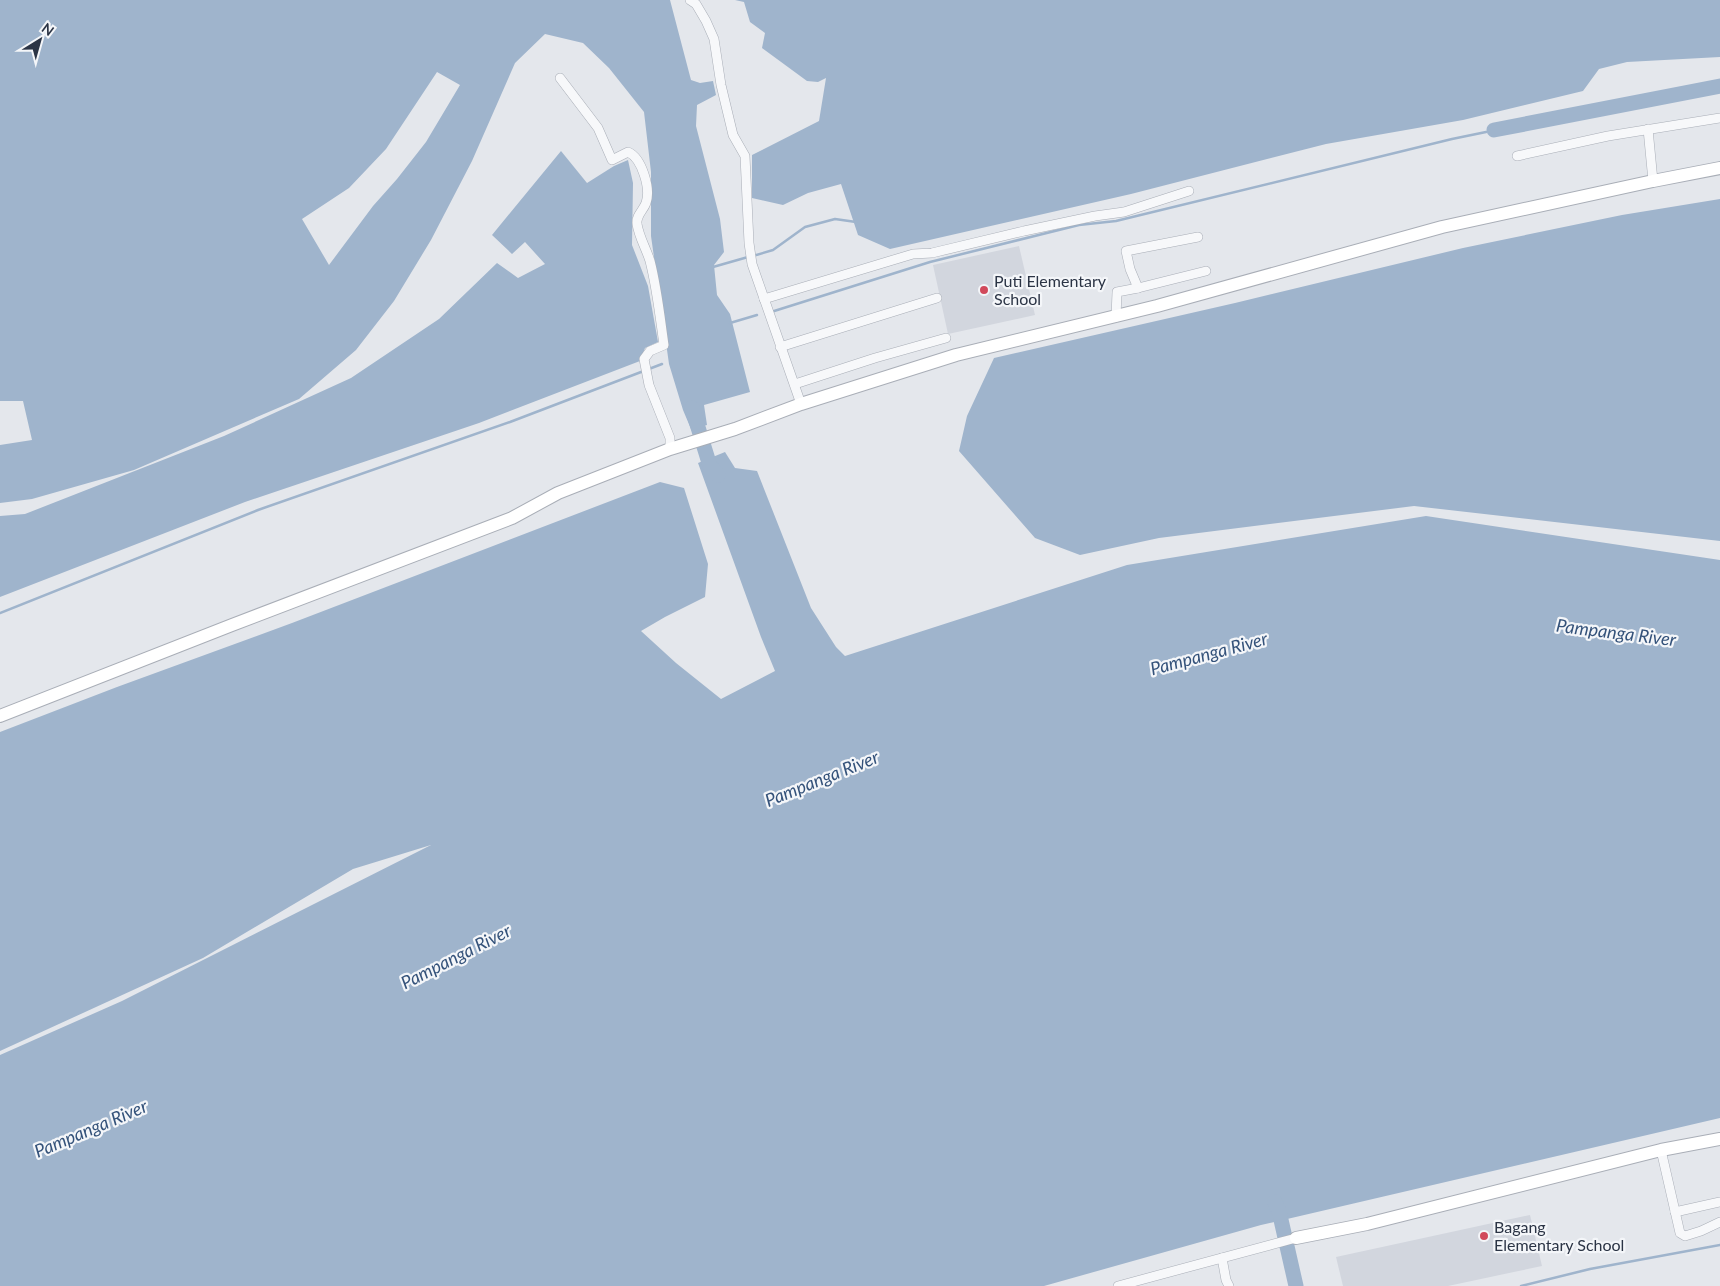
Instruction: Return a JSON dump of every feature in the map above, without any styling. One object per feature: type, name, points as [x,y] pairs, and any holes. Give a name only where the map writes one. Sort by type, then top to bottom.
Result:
[{"type":"street","points":[[690,0],[696,4],[714,39],[733,135],[745,156],[748,243],[752,264],[801,404]]},
{"type":"street","points":[[560,78],[598,128],[612,160],[628,152],[634,155],[641,165],[647,201],[638,216],[637,225],[650,260],[664,345],[650,351],[644,358],[649,385],[670,438],[670,449]]},
{"type":"street","points":[[1517,156],[1720,118]]},
{"type":"street","points":[[1648,130],[1653,181]]},
{"type":"street","points":[[0,716],[512,518],[558,493],[670,449],[735,429],[801,404],[956,355],[1116,317],[1442,228],[1720,168]]},
{"type":"street","points":[[764,299],[849,275],[913,254],[932,252],[1095,216],[1124,212],[1189,191]]},
{"type":"street","points":[[1138,288],[1130,269],[1126,250],[1198,237]]},
{"type":"street","points":[[1116,317],[1117,292],[1206,271]]},
{"type":"street","points":[[780,346],[937,298]]},
{"type":"street","points":[[795,384],[875,358],[946,338]]},
{"type":"street","points":[[1118,1286],[1296,1238],[1366,1224],[1661,1150],[1720,1139]]},
{"type":"street","points":[[1661,1150],[1680,1233],[1683,1235],[1701,1231],[1720,1222]]},
{"type":"street","points":[[1675,1212],[1720,1202]]},
{"type":"street","points":[[1222,1258],[1229,1286]]},
{"type":"shaded area","name":"Puti Elementary School","points":[[1019,246],[1035,315],[948,334],[933,265]]},
{"type":"shaded area","name":"Bagang Elementary School","points":[[1530,1215],[1542,1266],[1448,1286],[1343,1286],[1336,1257]]},
{"type":"water","points":[[0,0],[670,0],[691,80],[700,83],[713,81],[716,95],[697,105],[696,126],[720,219],[724,252],[714,265],[717,295],[730,314],[750,392],[704,405],[707,425],[691,429],[669,364],[651,236],[651,172],[644,112],[609,68],[583,43],[545,34],[515,63],[472,161],[431,240],[394,301],[356,350],[299,399],[134,470],[32,499],[0,503],[0,445],[32,440],[23,401],[0,401]],"holes":[[[437,72],[460,85],[426,142],[373,206],[329,265],[302,219],[349,188],[386,149]]]},
{"type":"water","points":[[735,0],[1720,0],[1720,57],[1627,62],[1599,69],[1583,91],[1463,120],[1326,144],[1131,194],[890,249],[858,235],[841,184],[808,193],[783,205],[752,198],[752,155],[819,121],[826,78],[818,82],[807,81],[762,48],[765,33],[750,22],[744,2]]},
{"type":"water","points":[[561,151],[587,183],[614,166],[628,160],[633,183],[632,245],[648,286],[658,342],[645,348],[640,361],[479,423],[245,502],[0,597],[0,516],[25,514],[224,436],[351,378],[439,319],[497,263],[518,278],[545,264],[525,242],[512,254],[492,235]]},
{"type":"water","points":[[1720,199],[1720,541],[1414,506],[1159,538],[1080,555],[1035,538],[959,451],[967,416],[994,358],[1463,248],[1622,215]]},
{"type":"water","name":"Pampanga River","points":[[725,452],[735,468],[757,471],[811,608],[836,647],[845,656],[1127,565],[1426,516],[1720,560],[1720,1118],[1261,1225],[1044,1286],[0,1286],[0,1055],[122,1001],[431,845],[353,869],[203,958],[0,1051],[0,732],[292,623],[660,482],[684,488],[708,564],[705,597],[641,631],[676,663],[721,699],[775,671],[698,463]]},
{"type":"waterway","points":[[1494,130],[1720,86]]},
{"type":"waterway","points":[[771,312],[930,262],[1079,225],[1116,221],[1486,132]]},
{"type":"waterway","points":[[753,256],[773,250],[805,227],[835,219],[856,222]]},
{"type":"waterway","points":[[713,267],[748,257]]},
{"type":"waterway","points":[[730,323],[757,315]]},
{"type":"waterway","points":[[0,613],[258,510],[510,422],[662,364]]},
{"type":"waterway","points":[[692,408],[710,466],[718,475]]},
{"type":"waterway","points":[[1275,1202],[1279,1211],[1296,1286]]},
{"type":"waterway","points":[[1521,1286],[1590,1269],[1720,1245]]},
{"type":"place","name":"Puti Elementary School","points":[[984,290]]},
{"type":"place","name":"Bagang Elementary School","points":[[1484,1236]]}]
